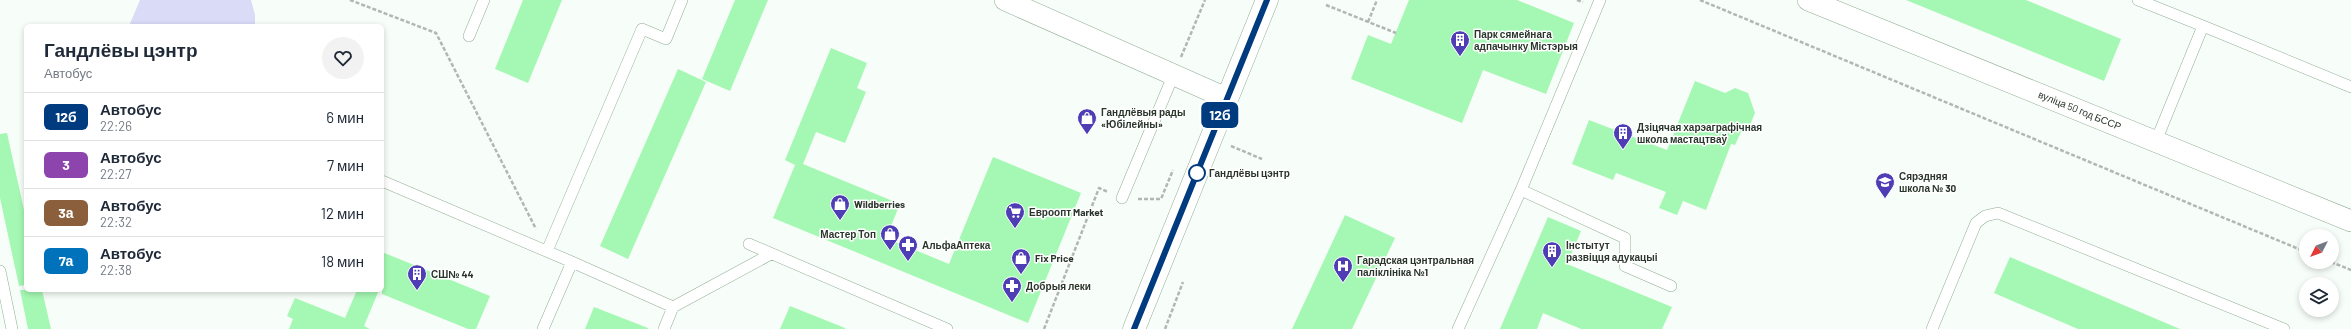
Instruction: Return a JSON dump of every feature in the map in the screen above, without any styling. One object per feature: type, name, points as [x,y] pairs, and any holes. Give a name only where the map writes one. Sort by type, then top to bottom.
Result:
[{"type":"main road","points":[[1134,329],[1226,98],[1267,0]]},
{"type":"street","points":[[1005,0],[1173,76],[1226,98]]},
{"type":"street","name":"вуліца 50 год БССР","points":[[1808,0],[2351,221]]},
{"type":"lane","points":[[469,36],[484,0]]},
{"type":"lane","points":[[547,251],[642,29],[666,39],[682,0]]},
{"type":"lane","points":[[1458,329],[1521,190],[1600,0]]},
{"type":"lane","points":[[2138,0],[2351,86]]},
{"type":"lane","points":[[2156,142],[2203,26]]},
{"type":"lane","points":[[1122,198],[1173,76]]},
{"type":"lane","points":[[384,182],[547,251],[673,307]]},
{"type":"lane","points":[[1521,190],[1625,238],[1625,266],[1670,286]]},
{"type":"lane","points":[[1932,329],[1976,223],[1985,216],[1998,213],[2284,329]]},
{"type":"lane","points":[[749,244],[947,329]]},
{"type":"lane","points":[[664,329],[673,307],[771,254]]},
{"type":"lane","points":[[544,329],[572,262]]},
{"type":"lane","points":[[0,271],[12,329]]},
{"type":"path","points":[[350,0],[436,33],[547,251]]},
{"type":"path","points":[[1173,76],[1205,0]]},
{"type":"path","points":[[1368,22],[1377,0]]},
{"type":"path","points":[[1700,0],[2299,249]]},
{"type":"path","points":[[1326,5],[1396,33]]},
{"type":"path","points":[[1230,145],[1262,159]]},
{"type":"path","points":[[1044,329],[1099,188],[1122,198],[1161,199]]},
{"type":"path","points":[[2339,265],[2351,270]]},
{"type":"path","points":[[1165,329],[1183,282]]},
{"type":"shaded area","points":[[140,0],[251,0],[255,15],[255,24],[130,24]]},
{"type":"building","points":[[523,0],[562,0],[528,83],[495,69]]},
{"type":"building","points":[[735,0],[768,0],[730,91],[702,79]]},
{"type":"building","name":"Парк сямейнага адпачынку Містэрыя","points":[[1409,0],[1517,0],[1574,23],[1546,94],[1483,70],[1462,123],[1351,79],[1368,35],[1391,44]]},
{"type":"building","points":[[1906,0],[2026,0],[2121,39],[2104,81]]},
{"type":"building","points":[[831,48],[867,63],[857,88],[866,92],[845,143],[816,132],[803,164],[900,204],[886,238],[949,264],[993,157],[1081,193],[1028,323],[773,218],[795,165],[785,160]]},
{"type":"building","points":[[678,69],[706,82],[628,259],[600,246]]},
{"type":"building","name":"Дзіцячая харэаграфічная школа мастацтваў","points":[[1695,81],[1725,93],[1735,88],[1748,93],[1755,113],[1750,125],[1745,123],[1735,145],[1731,144],[1706,210],[1683,201],[1677,215],[1659,208],[1666,192],[1616,173],[1613,180],[1572,164],[1589,120],[1667,150]]},
{"type":"building","points":[[7,133],[24,210],[24,285],[19,286],[0,198],[0,134]]},
{"type":"building","name":"Гарадская цэнтральная паліклініка №1","points":[[1345,215],[1395,238],[1352,329],[1292,329]]},
{"type":"building","name":"Інстытут развіцця адукацыі","points":[[1548,217],[1581,231],[1567,264],[1672,307],[1662,329],[1581,329],[1543,313],[1537,329],[1500,329]]},
{"type":"building","name":"СШ№ 44","points":[[384,253],[490,296],[476,329],[468,329],[382,294],[382,292],[384,292]]},
{"type":"building","points":[[2010,257],[2180,329],[2078,329],[1994,293]]},
{"type":"building","points":[[20,290],[24,290],[24,292],[42,292],[51,329],[28,329]]},
{"type":"building","points":[[356,292],[378,292],[364,326],[370,329],[289,329],[293,319],[287,316],[295,298],[345,318]]},
{"type":"building","points":[[790,306],[845,328],[845,329],[780,329]]},
{"type":"building","points":[[594,307],[648,328],[648,329],[585,329]]},
{"type":"bus line","name":"12б","points":[[1134,329],[1226,98],[1267,0]]},
{"type":"place","name":"Парк сямейнага адпачынку Містэрыя","points":[[1460,57]]},
{"type":"place","name":"Гандлёвыя рады «Юбілейны»","points":[[1087,135]]},
{"type":"place","name":"Дзіцячая харэаграфічная школа мастацтваў","points":[[1623,150]]},
{"type":"place","name":"Гандлёвы цэнтр","points":[[1197,173]]},
{"type":"place","name":"Сярэдняя школа № 30","points":[[1885,199]]},
{"type":"place","name":"Wildberries","points":[[840,221]]},
{"type":"place","name":"Евроопт Market","points":[[1015,229]]},
{"type":"place","name":"Мастер Топ","points":[[890,251]]},
{"type":"place","name":"АльфаАптека","points":[[908,262]]},
{"type":"place","name":"Інстытут развіцця адукацыі","points":[[1552,268]]},
{"type":"place","name":"Fix Price","points":[[1021,275]]},
{"type":"place","name":"Гарадская цэнтральная паліклініка №1","points":[[1343,283]]},
{"type":"place","name":"СШ№ 44","points":[[417,291]]},
{"type":"place","name":"Добрыя леки","points":[[1012,303]]}]
